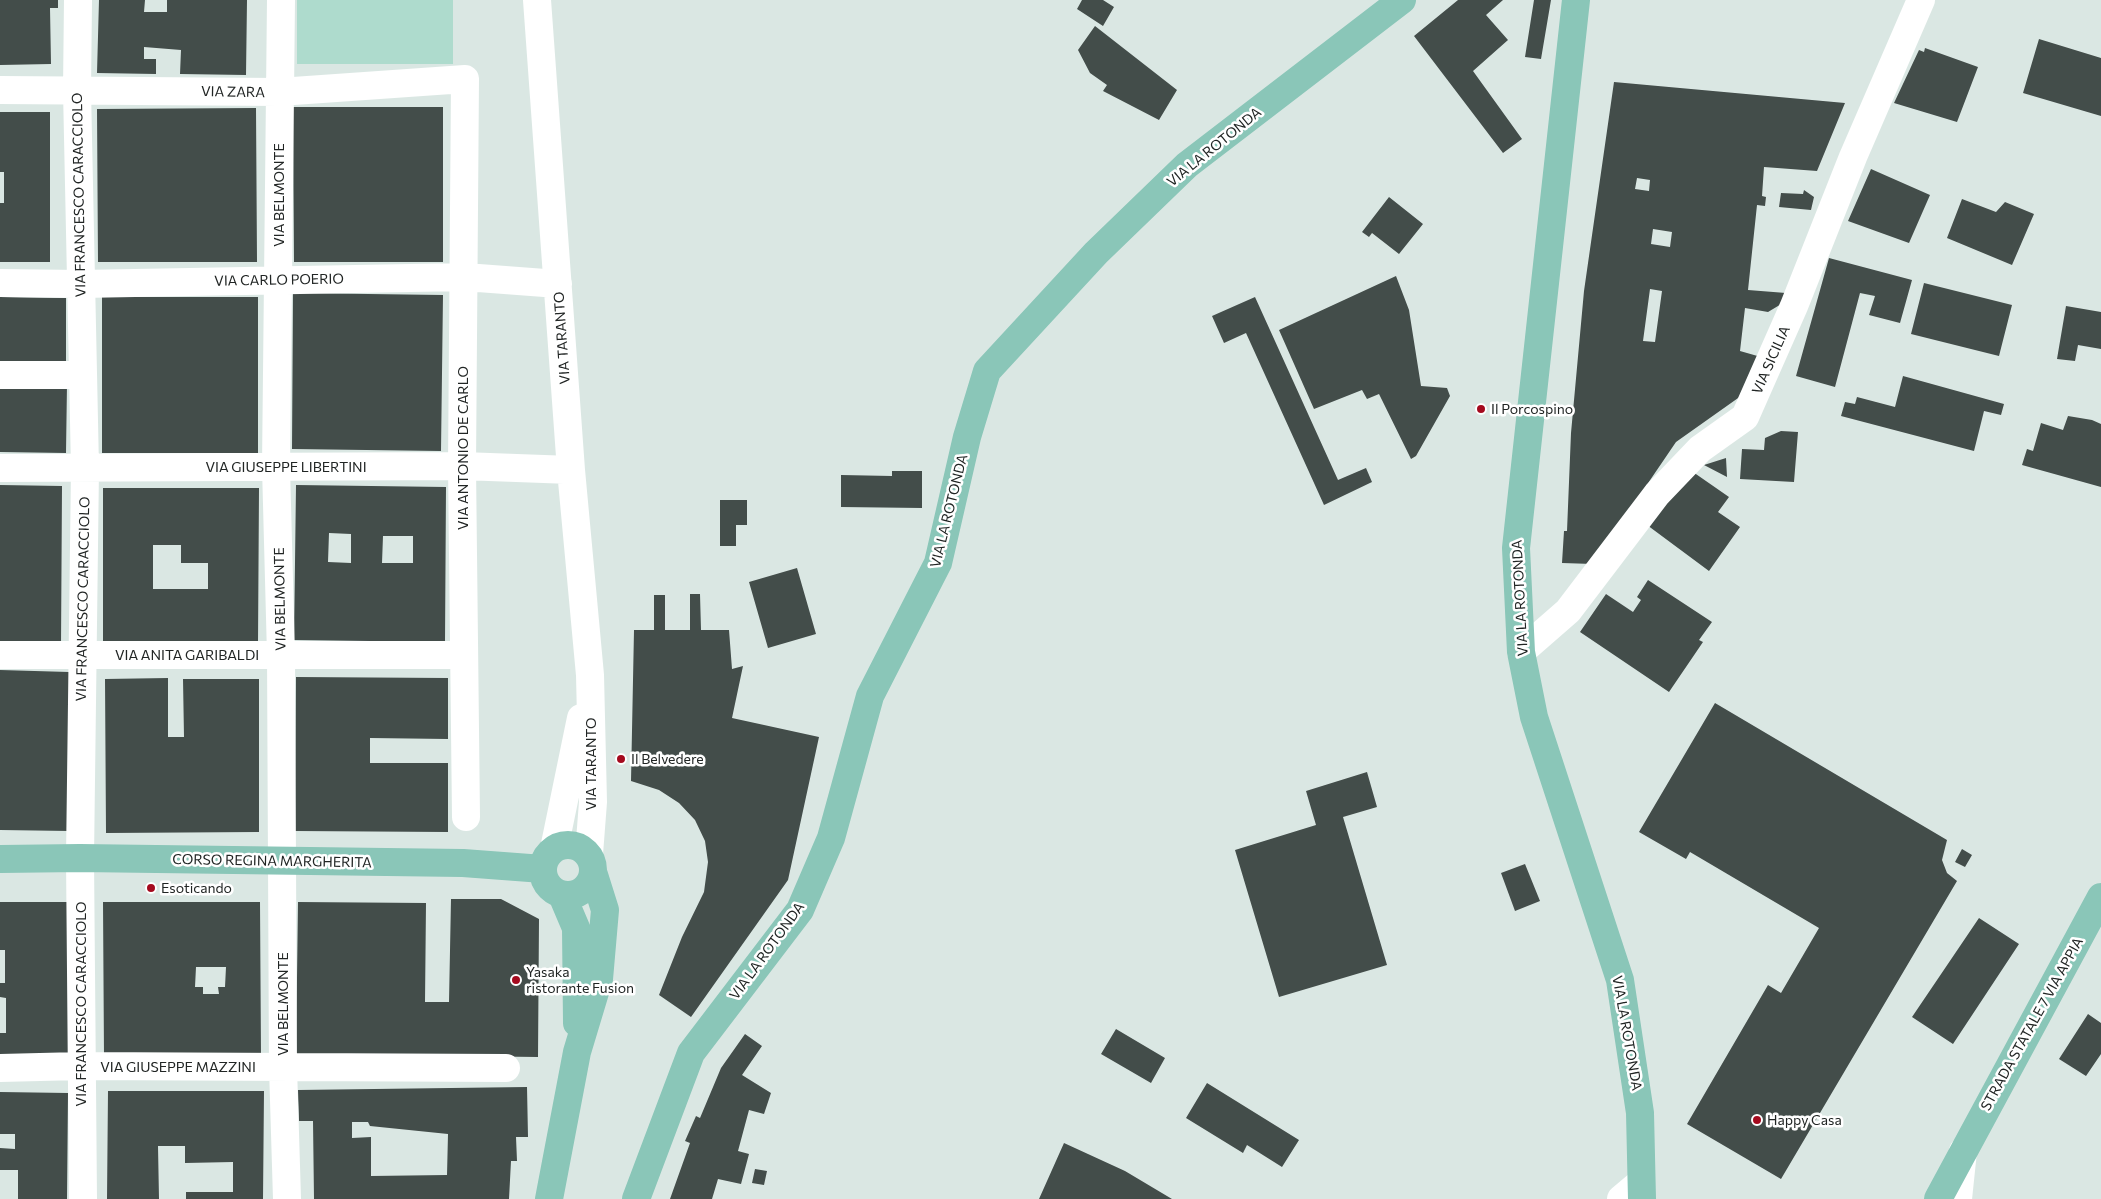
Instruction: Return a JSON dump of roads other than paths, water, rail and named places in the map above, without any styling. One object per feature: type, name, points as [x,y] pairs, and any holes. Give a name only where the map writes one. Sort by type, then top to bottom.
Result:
[{"type":"main road","name":"VIA LA ROTONDA","points":[[636,1199],[691,1053],[800,910],[831,838],[870,696],[938,563],[967,437],[987,370],[1096,253],[1187,165],[1402,0]]},
{"type":"main road","name":"VIA LA ROTONDA","points":[[1576,0],[1516,548],[1521,652],[1534,717],[1620,980],[1640,1113],[1637,1195]]},
{"type":"main road","points":[[548,1199],[577,1052],[599,979],[605,910],[591,864],[581,848],[569,844],[548,859],[545,880],[553,890],[562,895],[577,894],[586,888],[591,864]]},
{"type":"main road","name":"CORSO REGINA MARGHERITA","points":[[0,859],[80,858],[463,863],[548,859]]},
{"type":"main road","points":[[562,895],[576,928],[577,1052]]},
{"type":"main road","name":"STRADA STATALE 7 VIA APPIA","points":[[1938,1199],[2101,897]]},
{"type":"main road","name":"STRADA STATALE 7 VIA APPIA","points":[[1922,1199],[1963,1151]]},
{"type":"street","name":"VIA FRANCESCO CARACCIOLO","points":[[78,0],[77,90],[85,468],[81,655],[80,858],[80,1066],[83,1199]]},
{"type":"street","name":"VIA BELMONTE","points":[[281,0],[276,467],[281,655],[283,1067],[287,1199]]},
{"type":"street","name":"VIA TARANTO","points":[[537,0],[571,470],[590,675],[593,802],[591,864]]},
{"type":"street","name":"VIA SICILIA","points":[[1521,652],[1568,611],[1657,494],[1700,449],[1745,417],[1794,306],[1853,157],[1921,0]]},
{"type":"street","name":"VIA ZARA","points":[[0,90],[279,92],[465,80]]},
{"type":"street","name":"VIA ANTONIO DE CARLO","points":[[465,80],[465,277],[462,466],[466,817]]},
{"type":"street","name":"VIA CARLO POERIO","points":[[0,283],[80,284],[465,277],[558,284]]},
{"type":"street","points":[[0,375],[83,375]]},
{"type":"street","name":"VIA GIUSEPPE LIBERTINI","points":[[0,468],[462,466],[571,470]]},
{"type":"street","name":"VIA ANITA GARIBALDI","points":[[0,655],[463,655]]},
{"type":"street","name":"VIA TARANTO","points":[[548,859],[590,675]]},
{"type":"street","name":"VIA GIUSEPPE MAZZINI","points":[[0,1068],[80,1066],[506,1068]]},
{"type":"street","points":[[1958,1199],[1963,1151]]},
{"type":"place","name":"Il Porcospino","points":[[1481,409]]},
{"type":"place","name":"Il Belvedere","points":[[621,759]]},
{"type":"place","name":"Esoticando","points":[[151,888]]},
{"type":"place","name":"Yasaka ristorante Fusion","points":[[516,980]]},
{"type":"place","name":"Happy Casa","points":[[1757,1120]]}]
